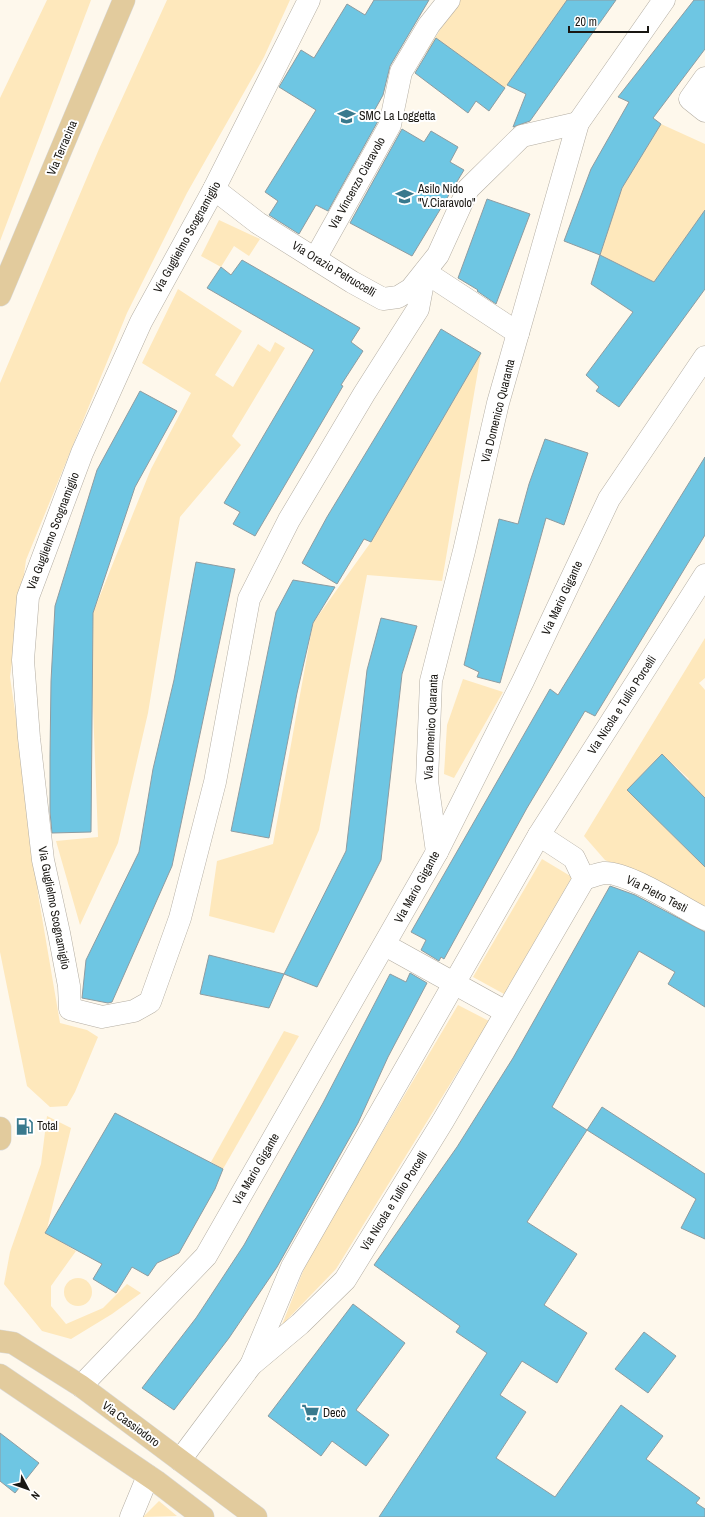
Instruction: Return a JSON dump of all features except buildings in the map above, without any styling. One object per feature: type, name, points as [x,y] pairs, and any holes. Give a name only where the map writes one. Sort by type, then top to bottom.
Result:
[{"type":"main road","name":"Via Terracina","points":[[0,295],[124,0]]},
{"type":"main road","points":[[0,1128],[0,1139]]},
{"type":"main road","name":"Via Cassiodoro","points":[[0,1340],[13,1343],[80,1386],[256,1517]]},
{"type":"main road","points":[[0,1375],[148,1476],[203,1517]]},
{"type":"street","name":"Via Guglielmo Scognamiglio","points":[[309,0],[214,189],[141,322],[82,453],[28,597],[23,660],[29,738],[43,860],[63,956],[70,1009],[102,1017],[134,1011],[150,1002],[180,918],[215,782],[249,598],[289,520],[364,394],[418,309],[425,272]]},
{"type":"street","name":"Via Vincenzo Ciaravolo","points":[[315,259],[390,125],[401,72],[429,25],[449,0]]},
{"type":"street","name":"Via Domenico Quaranta","points":[[437,852],[427,781],[431,681],[464,551],[498,403],[578,123],[664,0]]},
{"type":"street","points":[[705,78],[690,99],[705,111]]},
{"type":"street","name":"Via Orazio Petruccelli","points":[[214,189],[258,222],[352,282],[383,299],[398,297],[411,289],[438,255],[468,189],[522,136],[578,123]]},
{"type":"street","points":[[425,272],[518,333]]},
{"type":"street","name":"Via Mario Gigante","points":[[80,1386],[206,1256],[437,852],[523,681],[609,499],[705,356]]},
{"type":"street","name":"Via Nicola e Tullio Porcelli","points":[[251,1365],[292,1267],[539,835],[705,575]]},
{"type":"street","points":[[539,835],[574,858],[584,879]]},
{"type":"street","name":"Via Pietro Testi","points":[[584,879],[605,873],[617,874],[705,919]]},
{"type":"street","name":"Via Nicola e Tullio Porcelli","points":[[180,1460],[251,1365],[300,1324],[345,1280],[443,1121],[584,879]]},
{"type":"street","points":[[385,945],[506,1012]]},
{"type":"street","points":[[131,1517],[148,1476]]},
{"type":"shaded area","points":[[47,0],[91,0],[0,241],[0,98]]},
{"type":"shaded area","points":[[167,0],[290,0],[264,57],[187,193],[127,313],[26,560],[10,677],[25,780],[38,894],[60,1023],[87,1030],[98,1037],[75,1092],[67,1106],[50,1107],[27,1086],[0,952],[0,383],[99,149]]},
{"type":"shaded area","points":[[459,0],[567,0],[505,88],[437,60],[426,52]]},
{"type":"shaded area","points":[[661,124],[705,144],[705,210],[654,282],[600,255],[622,188]]},
{"type":"shaded area","points":[[219,220],[260,239],[249,256],[234,246],[221,267],[201,256]]},
{"type":"shaded area","points":[[178,289],[242,331],[215,375],[233,387],[258,344],[270,352],[275,342],[285,348],[232,436],[241,445],[180,517],[148,713],[118,843],[80,925],[56,841],[98,837],[92,682],[93,613],[151,469],[191,393],[142,363]]},
{"type":"shaded area","points":[[481,353],[442,581],[367,575],[319,830],[274,933],[209,916],[217,861],[273,844],[313,623],[371,542]]},
{"type":"shaded area","points":[[705,638],[705,678],[699,683],[705,690],[705,798],[680,789],[689,779],[662,754],[627,790],[670,817],[662,825],[705,867],[705,908],[605,860],[584,836]]},
{"type":"shaded area","points":[[463,679],[503,692],[454,778],[444,774],[447,725]]},
{"type":"shaded area","points":[[542,859],[572,877],[504,994],[473,977]]},
{"type":"shaded area","points":[[458,1005],[489,1021],[336,1269],[282,1325],[309,1256]]},
{"type":"shaded area","points":[[284,1031],[299,1036],[223,1169],[211,1162]]},
{"type":"shaded area","points":[[47,1116],[71,1128],[46,1233],[76,1251],[51,1286],[51,1306],[66,1324],[103,1308],[127,1284],[141,1293],[112,1314],[71,1339],[42,1331],[4,1284],[10,1252],[41,1164]]},
{"type":"shaded area","points":[[78,1278],[88,1282],[92,1292],[88,1302],[78,1306],[68,1302],[64,1292],[68,1282]]},
{"type":"shaded area","points":[[159,1501],[177,1516],[143,1517]]},
{"type":"place","name":"SMC La Loggetta","points":[[346,116]]},
{"type":"place","name":"Asilo Nido \"V.Ciaravolo\"","points":[[405,196]]},
{"type":"place","name":"Total","points":[[24,1126]]},
{"type":"place","name":"Decò","points":[[310,1413]]}]
